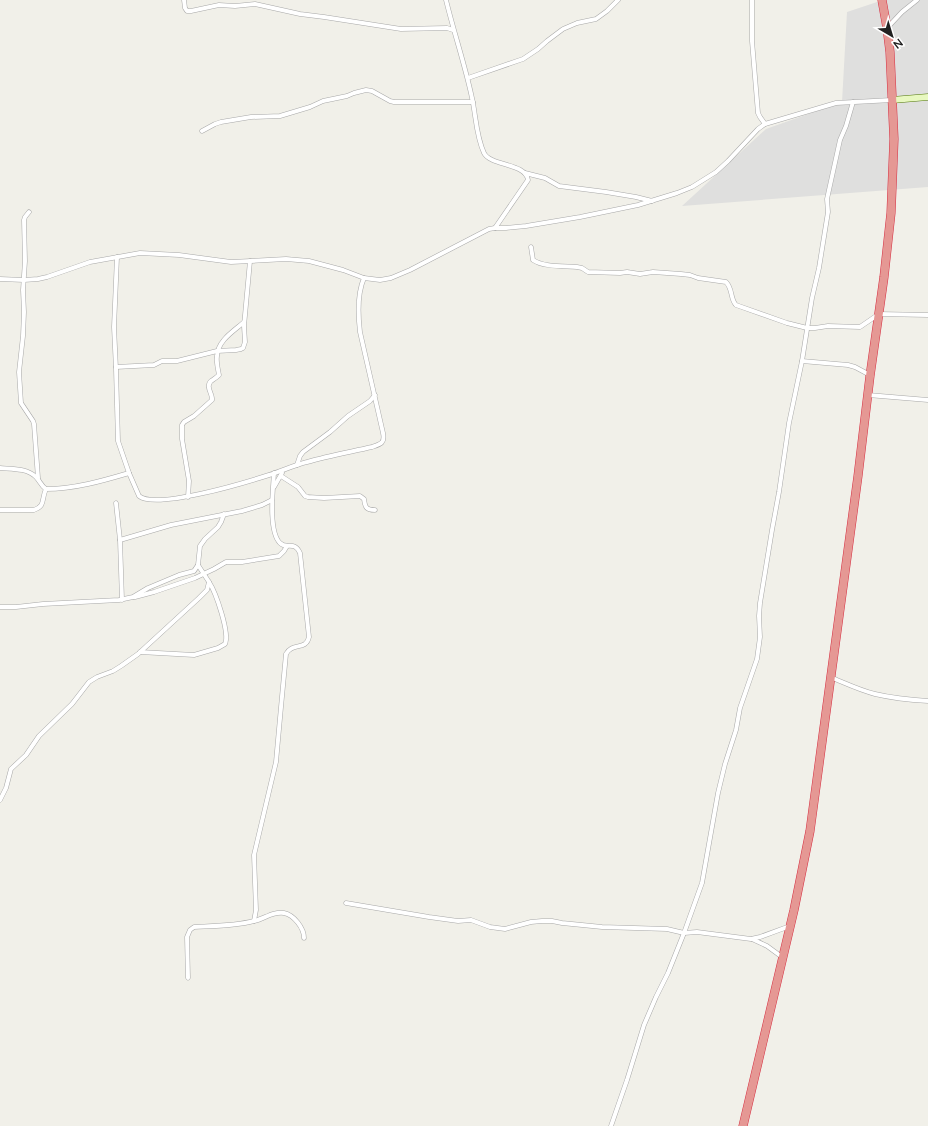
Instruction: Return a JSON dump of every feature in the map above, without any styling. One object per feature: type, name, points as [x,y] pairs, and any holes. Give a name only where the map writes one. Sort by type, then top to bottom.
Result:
[{"type":"highway","points":[[743,1126],[790,926],[814,804],[879,314],[891,213],[894,139],[891,72],[887,28],[882,0]]},
{"type":"street","points":[[184,0],[185,8],[191,11],[219,5],[235,6],[255,4],[300,14],[401,29],[447,28],[453,30]]},
{"type":"street","points":[[244,0],[249,4]]},
{"type":"street","points":[[446,0],[453,30],[468,78],[478,133],[484,153],[487,157],[514,167],[525,173],[544,178],[559,186],[606,192],[652,201]]},
{"type":"street","points":[[468,78],[523,59],[563,29],[596,19],[618,0]]},
{"type":"street","points":[[752,0],[752,41],[758,113],[765,124]]},
{"type":"street","points":[[887,28],[902,12],[917,0]]},
{"type":"street","points":[[202,131],[221,122],[250,117],[280,116],[310,107],[323,101],[343,98],[366,90],[372,91],[394,102],[473,102]]},
{"type":"street","points":[[0,279],[38,279],[90,262],[140,253],[179,255],[231,262],[286,259],[309,261],[343,270],[364,278],[380,280],[391,278],[410,270],[489,229],[514,228],[638,205],[692,187],[716,172],[758,129],[765,124],[836,103],[928,97]]},
{"type":"street","points":[[611,1126],[644,1025],[668,973],[702,883],[718,793],[725,764],[736,730],[740,708],[758,659],[760,637],[760,603],[789,423],[802,361],[824,236],[827,199],[840,140],[846,126],[852,102]]},
{"type":"street","points":[[495,228],[528,180],[525,173]]},
{"type":"street","points":[[29,212],[24,220],[24,312],[19,377],[21,403],[33,421],[38,478],[41,485],[46,489],[67,488],[129,473]]},
{"type":"street","points":[[531,247],[533,260],[542,264],[577,267],[588,272],[627,272],[640,274],[653,272],[690,275],[698,278],[726,282],[731,289],[736,305],[787,323],[807,328],[828,326],[860,327],[879,314],[928,315]]},
{"type":"street","points":[[117,257],[114,327],[118,441],[139,496],[148,500],[188,497],[274,473],[305,462],[380,445],[383,442],[384,438],[359,321],[360,291],[364,278]]},
{"type":"street","points":[[116,367],[154,365],[162,361],[177,361],[217,350],[236,350],[243,348],[246,342],[244,322],[250,261]]},
{"type":"street","points":[[188,497],[189,481],[182,439],[182,425],[212,400],[209,385],[210,382],[218,377],[217,350],[226,338],[244,322]]},
{"type":"street","points":[[802,361],[848,365],[855,367],[870,376]]},
{"type":"street","points":[[297,465],[303,452],[330,432],[348,416],[370,401],[375,395]]},
{"type":"street","points":[[868,395],[928,400]]},
{"type":"street","points":[[0,468],[22,470],[31,473],[38,478]]},
{"type":"street","points":[[273,488],[284,470]]},
{"type":"street","points":[[254,921],[256,910],[254,855],[276,762],[286,654],[292,648],[306,644],[309,637],[300,553],[296,546],[283,546],[280,543],[272,519],[274,473]]},
{"type":"street","points":[[281,476],[298,487],[305,496],[324,498],[360,496],[364,499],[367,509],[375,510]]},
{"type":"street","points":[[0,510],[38,509],[42,504],[43,495],[46,489]]},
{"type":"street","points":[[120,540],[171,525],[262,505],[272,500]]},
{"type":"street","points":[[116,503],[120,540],[122,600]]},
{"type":"street","points":[[133,597],[148,588],[179,575],[194,571],[198,565],[200,546],[204,539],[218,527],[224,514]]},
{"type":"street","points":[[0,607],[122,600],[148,594],[183,582],[214,569],[226,562],[242,562],[279,556],[287,546]]},
{"type":"street","points":[[140,652],[194,655],[218,648],[225,644],[227,636],[216,593],[198,565]]},
{"type":"street","points":[[0,800],[6,788],[11,769],[26,755],[39,736],[72,704],[89,682],[97,677],[113,671],[140,652],[207,590],[209,582]]},
{"type":"street","points":[[830,677],[874,694],[902,699],[928,701]]},
{"type":"street","points":[[346,903],[458,921],[471,920],[490,927],[505,929],[542,921],[552,921],[597,926],[667,929],[684,933],[697,932],[760,938],[790,926]]},
{"type":"street","points":[[188,978],[187,937],[190,930],[194,927],[240,924],[254,921],[275,913],[282,913],[291,916],[304,932],[304,938]]},
{"type":"street","points":[[751,938],[767,946],[783,957]]},
{"type":"shaded area","points":[[883,0],[928,0],[928,187],[682,206],[766,129],[842,102],[847,12]]}]
